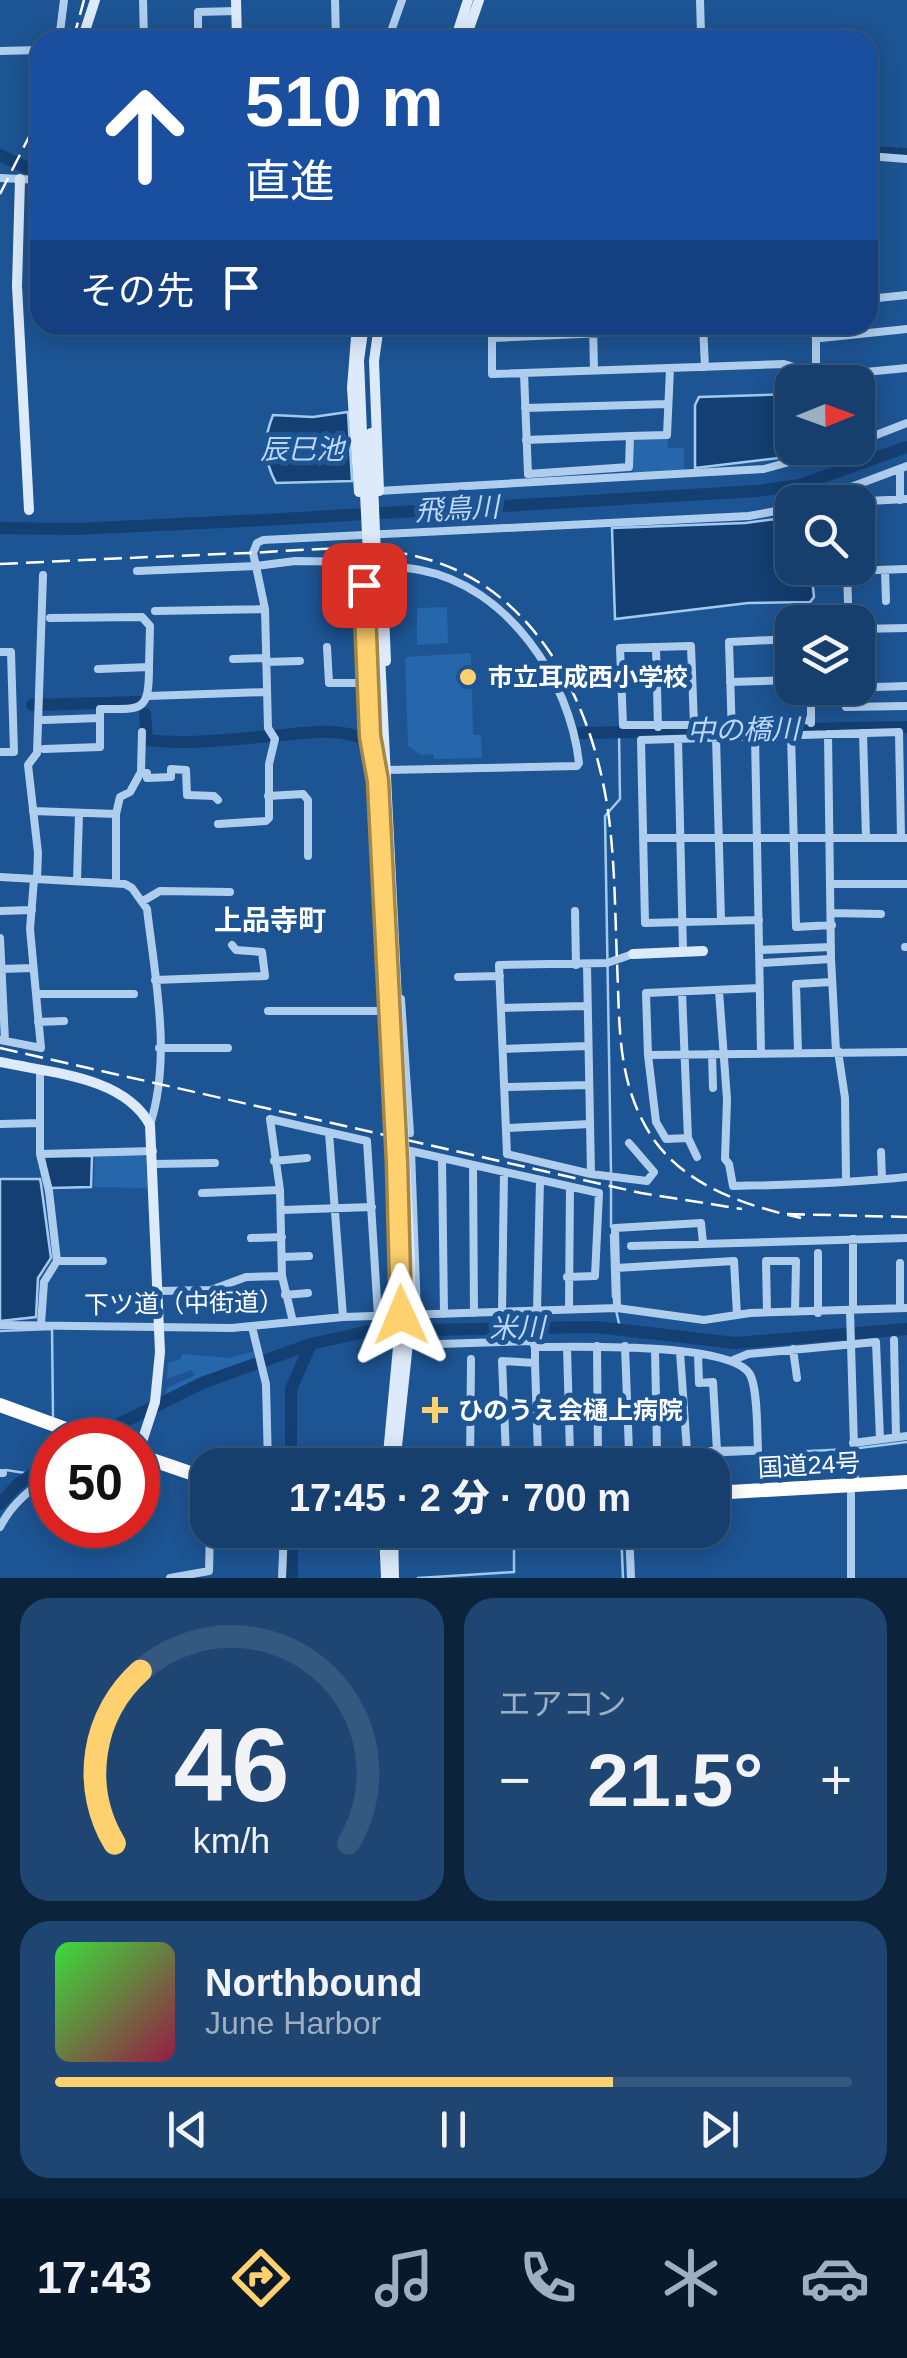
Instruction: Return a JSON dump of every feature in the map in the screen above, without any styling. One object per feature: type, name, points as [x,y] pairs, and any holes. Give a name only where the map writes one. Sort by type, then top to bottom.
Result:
[{"type":"highway","points":[[0,1405],[35,1418]]},
{"type":"highway","points":[[160,1462],[190,1473]]},
{"type":"highway","name":"国道24号","points":[[730,1492],[907,1482]]},
{"type":"main road","points":[[85,30],[95,0]]},
{"type":"main road","points":[[458,30],[468,0]]},
{"type":"main road","points":[[469,30],[479,0]]},
{"type":"main road","points":[[20,179],[17,286],[29,510]]},
{"type":"main road","points":[[360,335],[386,770],[405,1260],[405,1344],[396,1448]]},
{"type":"main road","points":[[360,335],[352,388],[372,534]]},
{"type":"main road","points":[[366,433],[368,362],[374,335]]},
{"type":"main road","points":[[369,491],[375,335]]},
{"type":"main road","points":[[362,561],[370,736],[378,781]]},
{"type":"main road","points":[[382,567],[390,755],[386,770]]},
{"type":"main road","points":[[377,655],[378,781],[396,1063]]},
{"type":"main road","points":[[633,954],[703,951]]},
{"type":"main road","points":[[0,1062],[117,1090],[136,1104],[150,1125],[160,1326],[158,1392],[150,1418]]},
{"type":"main road","points":[[389,1448],[405,1344]]},
{"type":"main road","points":[[385,1548],[386,1578]]},
{"type":"main road","points":[[393,1548],[394,1578]]},
{"type":"street","points":[[60,30],[64,0]]},
{"type":"street","points":[[143,0],[144,30]]},
{"type":"street","points":[[336,0],[336,30]]},
{"type":"street","points":[[392,30],[402,0]]},
{"type":"street","points":[[700,0],[701,30]]},
{"type":"street","points":[[198,30],[198,12],[236,6]]},
{"type":"street","points":[[0,51],[30,50]]},
{"type":"street","points":[[878,157],[907,159]]},
{"type":"street","points":[[0,178],[30,180]]},
{"type":"street","points":[[878,298],[907,295]]},
{"type":"street","points":[[878,332],[907,329]]},
{"type":"street","points":[[530,335],[492,338],[492,374],[787,365]]},
{"type":"street","points":[[593,335],[594,370]]},
{"type":"street","points":[[704,335],[706,367]]},
{"type":"street","points":[[816,335],[816,365]]},
{"type":"street","points":[[819,335],[850,335]]},
{"type":"street","points":[[526,440],[667,434],[670,368]]},
{"type":"street","points":[[875,370],[907,368]]},
{"type":"street","points":[[524,374],[528,474],[630,467],[630,436]]},
{"type":"street","points":[[525,408],[668,404]]},
{"type":"street","points":[[875,435],[907,423]]},
{"type":"street","points":[[369,491],[764,469],[778,465]]},
{"type":"street","points":[[858,485],[903,469],[904,500],[875,501]]},
{"type":"street","points":[[218,824],[266,821],[274,737],[268,728],[265,609],[253,553],[257,542],[748,516],[775,511]]},
{"type":"street","points":[[137,571],[362,561],[422,570],[450,580],[487,602],[515,626],[549,669],[571,719],[579,763],[386,770]]},
{"type":"street","points":[[885,570],[886,601]]},
{"type":"street","points":[[848,602],[847,571],[907,570]]},
{"type":"street","points":[[0,938],[3,1040],[41,1048],[33,968],[36,879],[28,765],[37,753],[42,575]]},
{"type":"street","points":[[155,612],[265,609]]},
{"type":"street","points":[[44,749],[100,747],[100,709],[138,709],[149,696],[150,626],[142,618],[50,618]]},
{"type":"street","points":[[875,628],[907,628]]},
{"type":"street","points":[[732,729],[729,642],[775,640]]},
{"type":"street","points":[[694,732],[690,646],[620,648],[623,725],[716,737],[732,729],[754,736],[791,733],[811,726]]},
{"type":"street","points":[[327,647],[329,683],[368,682]]},
{"type":"street","points":[[656,647],[658,728]]},
{"type":"street","points":[[0,652],[12,652],[14,752],[0,752]]},
{"type":"street","points":[[233,659],[300,660]]},
{"type":"street","points":[[98,668],[150,667]]},
{"type":"street","points":[[730,682],[775,681]]},
{"type":"street","points":[[875,687],[907,686]]},
{"type":"street","points":[[149,696],[266,692]]},
{"type":"street","points":[[811,705],[811,726]]},
{"type":"street","points":[[846,708],[907,706]]},
{"type":"street","points":[[44,720],[100,718]]},
{"type":"street","points":[[643,838],[904,837],[899,732],[828,734],[811,726],[694,732],[678,739],[641,740],[643,838],[645,923],[759,920]]},
{"type":"street","points":[[116,882],[116,814],[120,797],[130,792],[141,772],[142,732]]},
{"type":"street","points":[[791,733],[796,927],[832,925]]},
{"type":"street","points":[[863,733],[866,836]]},
{"type":"street","points":[[828,734],[831,960],[837,1051],[845,1098],[846,1180]]},
{"type":"street","points":[[754,736],[761,1053]]},
{"type":"street","points":[[716,737],[721,920]]},
{"type":"street","points":[[678,739],[683,951]]},
{"type":"street","points":[[141,772],[147,773],[147,778],[171,777],[171,769],[186,770],[188,795],[214,796],[218,800]]},
{"type":"street","points":[[268,796],[303,794],[308,800],[308,856]]},
{"type":"street","points":[[33,812],[116,814]]},
{"type":"street","points":[[77,881],[79,814]]},
{"type":"street","points":[[0,877],[116,882],[132,888],[143,901],[155,980],[159,1048],[155,1109],[150,1125]]},
{"type":"street","points":[[831,884],[907,884]]},
{"type":"street","points":[[143,901],[160,891],[230,892]]},
{"type":"street","points":[[0,912],[32,910]]},
{"type":"street","points":[[575,911],[576,965]]},
{"type":"street","points":[[832,913],[881,914]]},
{"type":"street","points":[[386,942],[380,968],[388,1128],[410,1133],[404,1018],[395,965]]},
{"type":"street","points":[[155,980],[265,976],[262,952],[236,950],[232,945]]},
{"type":"street","points":[[759,950],[831,946]]},
{"type":"street","points":[[796,948],[796,960]]},
{"type":"street","points":[[629,1142],[654,1172],[647,1181],[591,1174],[507,1154],[499,966],[607,963],[633,954]]},
{"type":"street","points":[[760,963],[831,960]]},
{"type":"street","points":[[587,964],[591,1174]]},
{"type":"street","points":[[1,969],[33,968]]},
{"type":"street","points":[[458,977],[500,976]]},
{"type":"street","points":[[798,1052],[796,984],[832,982]]},
{"type":"street","points":[[688,1138],[666,1139],[656,1122],[646,993],[759,988]]},
{"type":"street","points":[[713,1088],[719,991]]},
{"type":"street","points":[[682,992],[688,1138],[697,1157]]},
{"type":"street","points":[[36,994],[134,994]]},
{"type":"street","points":[[502,1008],[587,1006]]},
{"type":"street","points":[[268,1011],[382,1011]]},
{"type":"street","points":[[38,1022],[64,1021]]},
{"type":"street","points":[[504,1048],[588,1046]]},
{"type":"street","points":[[159,1048],[228,1048]]},
{"type":"street","points":[[648,1055],[907,1052]]},
{"type":"street","points":[[717,1054],[726,1099],[725,1159],[730,1164],[733,1186],[816,1186],[846,1180],[907,1177]]},
{"type":"street","points":[[40,1071],[40,1154],[58,1261],[44,1282],[41,1324]]},
{"type":"street","points":[[506,1087],[589,1085]]},
{"type":"street","points":[[293,1322],[282,1276],[282,1210],[270,1120],[367,1141],[378,1316]]},
{"type":"street","points":[[0,1124],[40,1123]]},
{"type":"street","points":[[506,1128],[590,1124]]},
{"type":"street","points":[[329,1134],[343,1317]]},
{"type":"street","points":[[406,1317],[389,1153],[392,1148],[599,1193],[595,1276],[567,1277]]},
{"type":"street","points":[[40,1154],[153,1151]]},
{"type":"street","points":[[406,1317],[411,1151]]},
{"type":"street","points":[[881,1152],[882,1179]]},
{"type":"street","points":[[274,1161],[307,1158]]},
{"type":"street","points":[[442,1158],[444,1314]]},
{"type":"street","points":[[153,1164],[215,1163]]},
{"type":"street","points":[[473,1165],[474,1313]]},
{"type":"street","points":[[502,1312],[504,1172]]},
{"type":"street","points":[[537,1311],[540,1180]]},
{"type":"street","points":[[569,1309],[570,1187]]},
{"type":"street","points":[[202,1192],[280,1190]]},
{"type":"street","points":[[282,1210],[372,1207]]},
{"type":"street","points":[[616,1308],[615,1228],[701,1223],[703,1243]]},
{"type":"street","points":[[252,1238],[282,1238]]},
{"type":"street","points":[[631,1246],[907,1238]]},
{"type":"street","points":[[851,1578],[853,1240]]},
{"type":"street","points":[[818,1252],[818,1312]]},
{"type":"street","points":[[282,1257],[309,1256]]},
{"type":"street","points":[[767,1312],[766,1261],[796,1260],[796,1312]]},
{"type":"street","points":[[58,1261],[104,1261]]},
{"type":"street","points":[[616,1268],[734,1261],[738,1315]]},
{"type":"street","points":[[900,1263],[903,1308]]},
{"type":"street","points":[[159,1291],[211,1290],[246,1277],[282,1276]]},
{"type":"street","points":[[285,1295],[308,1293]]},
{"type":"street","name":"下ツ道（中街道）","points":[[0,1326],[252,1327],[343,1317],[616,1308],[704,1320],[767,1312],[903,1308]]},
{"type":"street","points":[[252,1327],[266,1384],[268,1448]]},
{"type":"street","points":[[894,1340],[896,1437]]},
{"type":"street","points":[[405,1344],[532,1341],[538,1448]]},
{"type":"street","points":[[731,1361],[748,1354],[876,1342],[880,1439]]},
{"type":"street","points":[[597,1346],[598,1448]]},
{"type":"street","points":[[535,1347],[626,1346],[731,1361],[750,1373],[758,1450],[730,1451]]},
{"type":"street","points":[[626,1346],[628,1448]]},
{"type":"street","points":[[567,1347],[570,1448]]},
{"type":"street","points":[[655,1349],[657,1448]]},
{"type":"street","points":[[793,1349],[797,1378]]},
{"type":"street","points":[[680,1352],[687,1448]]},
{"type":"street","points":[[698,1355],[699,1382],[713,1382],[717,1448]]},
{"type":"street","points":[[470,1359],[470,1448]]},
{"type":"street","points":[[506,1448],[502,1361],[535,1363]]},
{"type":"street","points":[[853,1448],[907,1436]]},
{"type":"street","points":[[0,1527],[7,1513],[30,1490]]},
{"type":"street","points":[[170,1578],[208,1571],[209,1548]]},
{"type":"street","points":[[282,1578],[283,1548]]},
{"type":"street","points":[[630,1548],[631,1578]]},
{"type":"shaded area","points":[[667,437],[668,448],[684,448],[684,471],[633,475],[633,442]]},
{"type":"shaded area","points":[[447,607],[448,643],[417,645],[417,608]]},
{"type":"shaded area","points":[[471,653],[473,735],[481,735],[482,758],[434,759],[433,754],[421,755],[408,746],[405,657]]},
{"type":"shaded area","points":[[95,1155],[143,1155],[147,1188],[94,1187]]},
{"type":"shaded area","points":[[254,1351],[256,1358],[166,1394],[167,1388],[195,1375],[191,1370],[167,1379],[168,1363],[181,1359],[182,1354],[230,1358]]},
{"type":"water","points":[[775,395],[775,458],[695,468],[695,405],[699,397]]},
{"type":"water","name":"辰巳池","points":[[348,412],[352,481],[276,483],[266,449],[273,415],[313,417]]},
{"type":"water","points":[[775,519],[775,585],[813,585],[814,597],[810,602],[748,603],[615,619],[612,528]]},
{"type":"water","points":[[42,1156],[92,1156],[91,1187],[51,1188]]},
{"type":"water","points":[[0,1179],[40,1179],[51,1258],[38,1278],[36,1317],[0,1321]]},
{"type":"waterway","points":[[878,153],[907,154]]},
{"type":"waterway","points":[[0,155],[30,169]]},
{"type":"waterway","name":"飛鳥川","points":[[0,528],[75,529],[264,520],[757,491],[800,485],[907,447]]},
{"type":"waterway","name":"中の橋川","points":[[32,705],[139,702]]},
{"type":"waterway","name":"中の橋川","points":[[145,714],[147,740],[210,741],[319,732],[365,739]]},
{"type":"waterway","name":"中の橋川","points":[[579,733],[907,727]]},
{"type":"waterway","points":[[611,1172],[605,816],[620,799],[619,733]]},
{"type":"waterway","points":[[611,1180],[611,1227]]},
{"type":"waterway","points":[[611,1235],[613,1297]]},
{"type":"waterway","points":[[616,1310],[620,1328]]},
{"type":"waterway","name":"米川","points":[[131,1418],[202,1383],[311,1344],[369,1331],[597,1327],[735,1343],[907,1329]]},
{"type":"waterway","points":[[0,1331],[52,1329],[53,1416]]},
{"type":"waterway","points":[[291,1448],[291,1389],[311,1344]]},
{"type":"waterway","points":[[859,1448],[907,1442]]},
{"type":"waterway","points":[[730,1455],[851,1449]]},
{"type":"waterway","points":[[6,1470],[28,1477]]},
{"type":"waterway","name":"米川","points":[[0,1504],[30,1476]]},
{"type":"waterway","points":[[292,1548],[292,1578]]},
{"type":"waterway","points":[[418,1578],[514,1572],[514,1548]]},
{"type":"waterway","points":[[622,1548],[623,1578]]},
{"type":"railway","points":[[76,30],[84,0]]},
{"type":"railway","points":[[0,194],[30,135]]},
{"type":"railway","points":[[0,564],[363,549],[430,560],[468,576],[501,598],[530,626],[554,658],[574,694],[600,771],[612,849],[622,1052],[640,1116],[666,1154],[699,1181],[738,1200],[801,1218]]},
{"type":"railway","points":[[0,1048],[641,1193],[742,1209]]},
{"type":"railway","points":[[787,1214],[907,1217]]},
{"type":"place","name":"市立耳成西小学校","points":[[468,677]]},
{"type":"place","name":"ひのうえ会樋上病院","points":[[435,1410]]},
{"type":"district","name":"上品寺町","points":[[270,920]]},
{"type":"route","points":[[364,585],[370,736],[378,781],[401,1315]]}]
